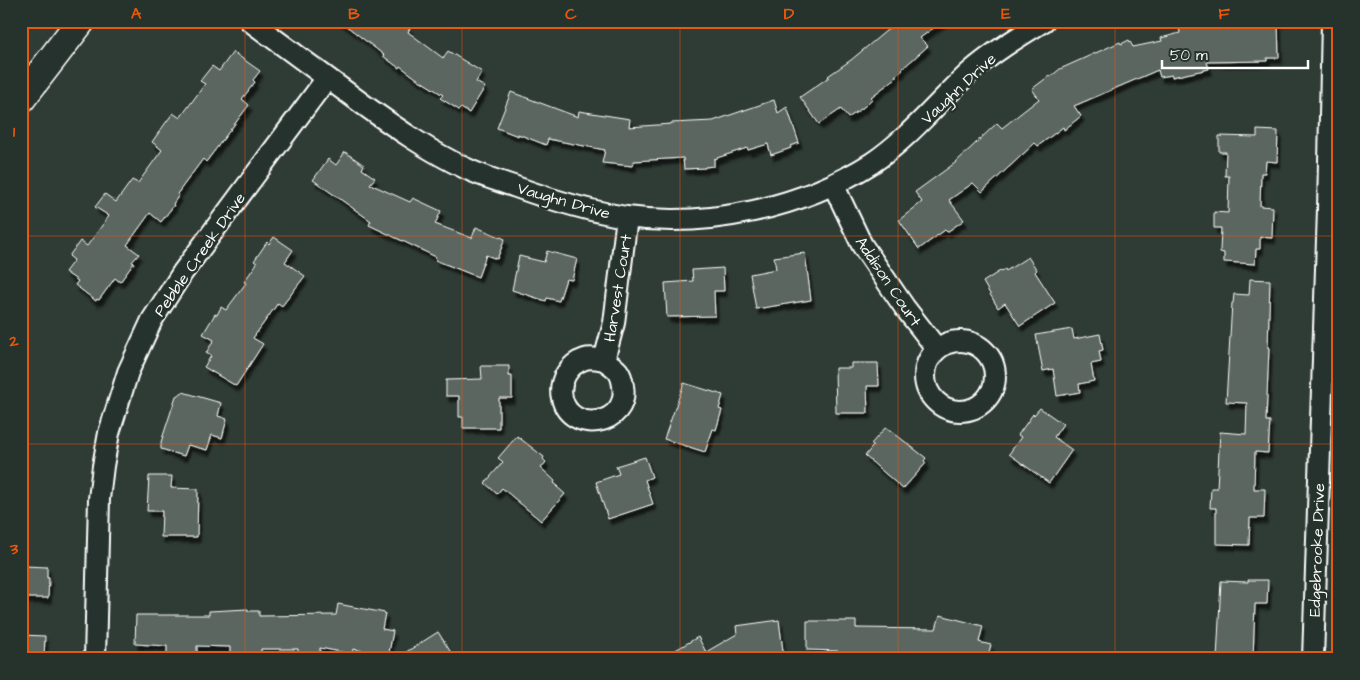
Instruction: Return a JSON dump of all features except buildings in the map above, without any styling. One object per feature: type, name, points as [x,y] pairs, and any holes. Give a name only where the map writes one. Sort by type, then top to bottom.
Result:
[{"type":"street","points":[[21,99],[81,21]]},
{"type":"street","name":"Vaughn Drive","points":[[250,21],[411,138],[465,169],[543,197],[584,209],[628,217],[675,220],[721,217],[779,204],[833,184],[872,162],[909,134],[971,72],[1011,41],[1044,21]]},
{"type":"street","name":"Edgebrooke Drive","points":[[1313,659],[1333,209],[1332,21]]},
{"type":"street","name":"Pebble Creek Drive","points":[[95,659],[99,509],[102,475],[109,433],[128,372],[152,320],[183,272],[328,78]]},
{"type":"street","name":"Addison Court","points":[[833,184],[862,245],[905,308],[937,349]]},
{"type":"street","name":"Harvest Court","points":[[604,360],[614,323],[628,217]]}]
